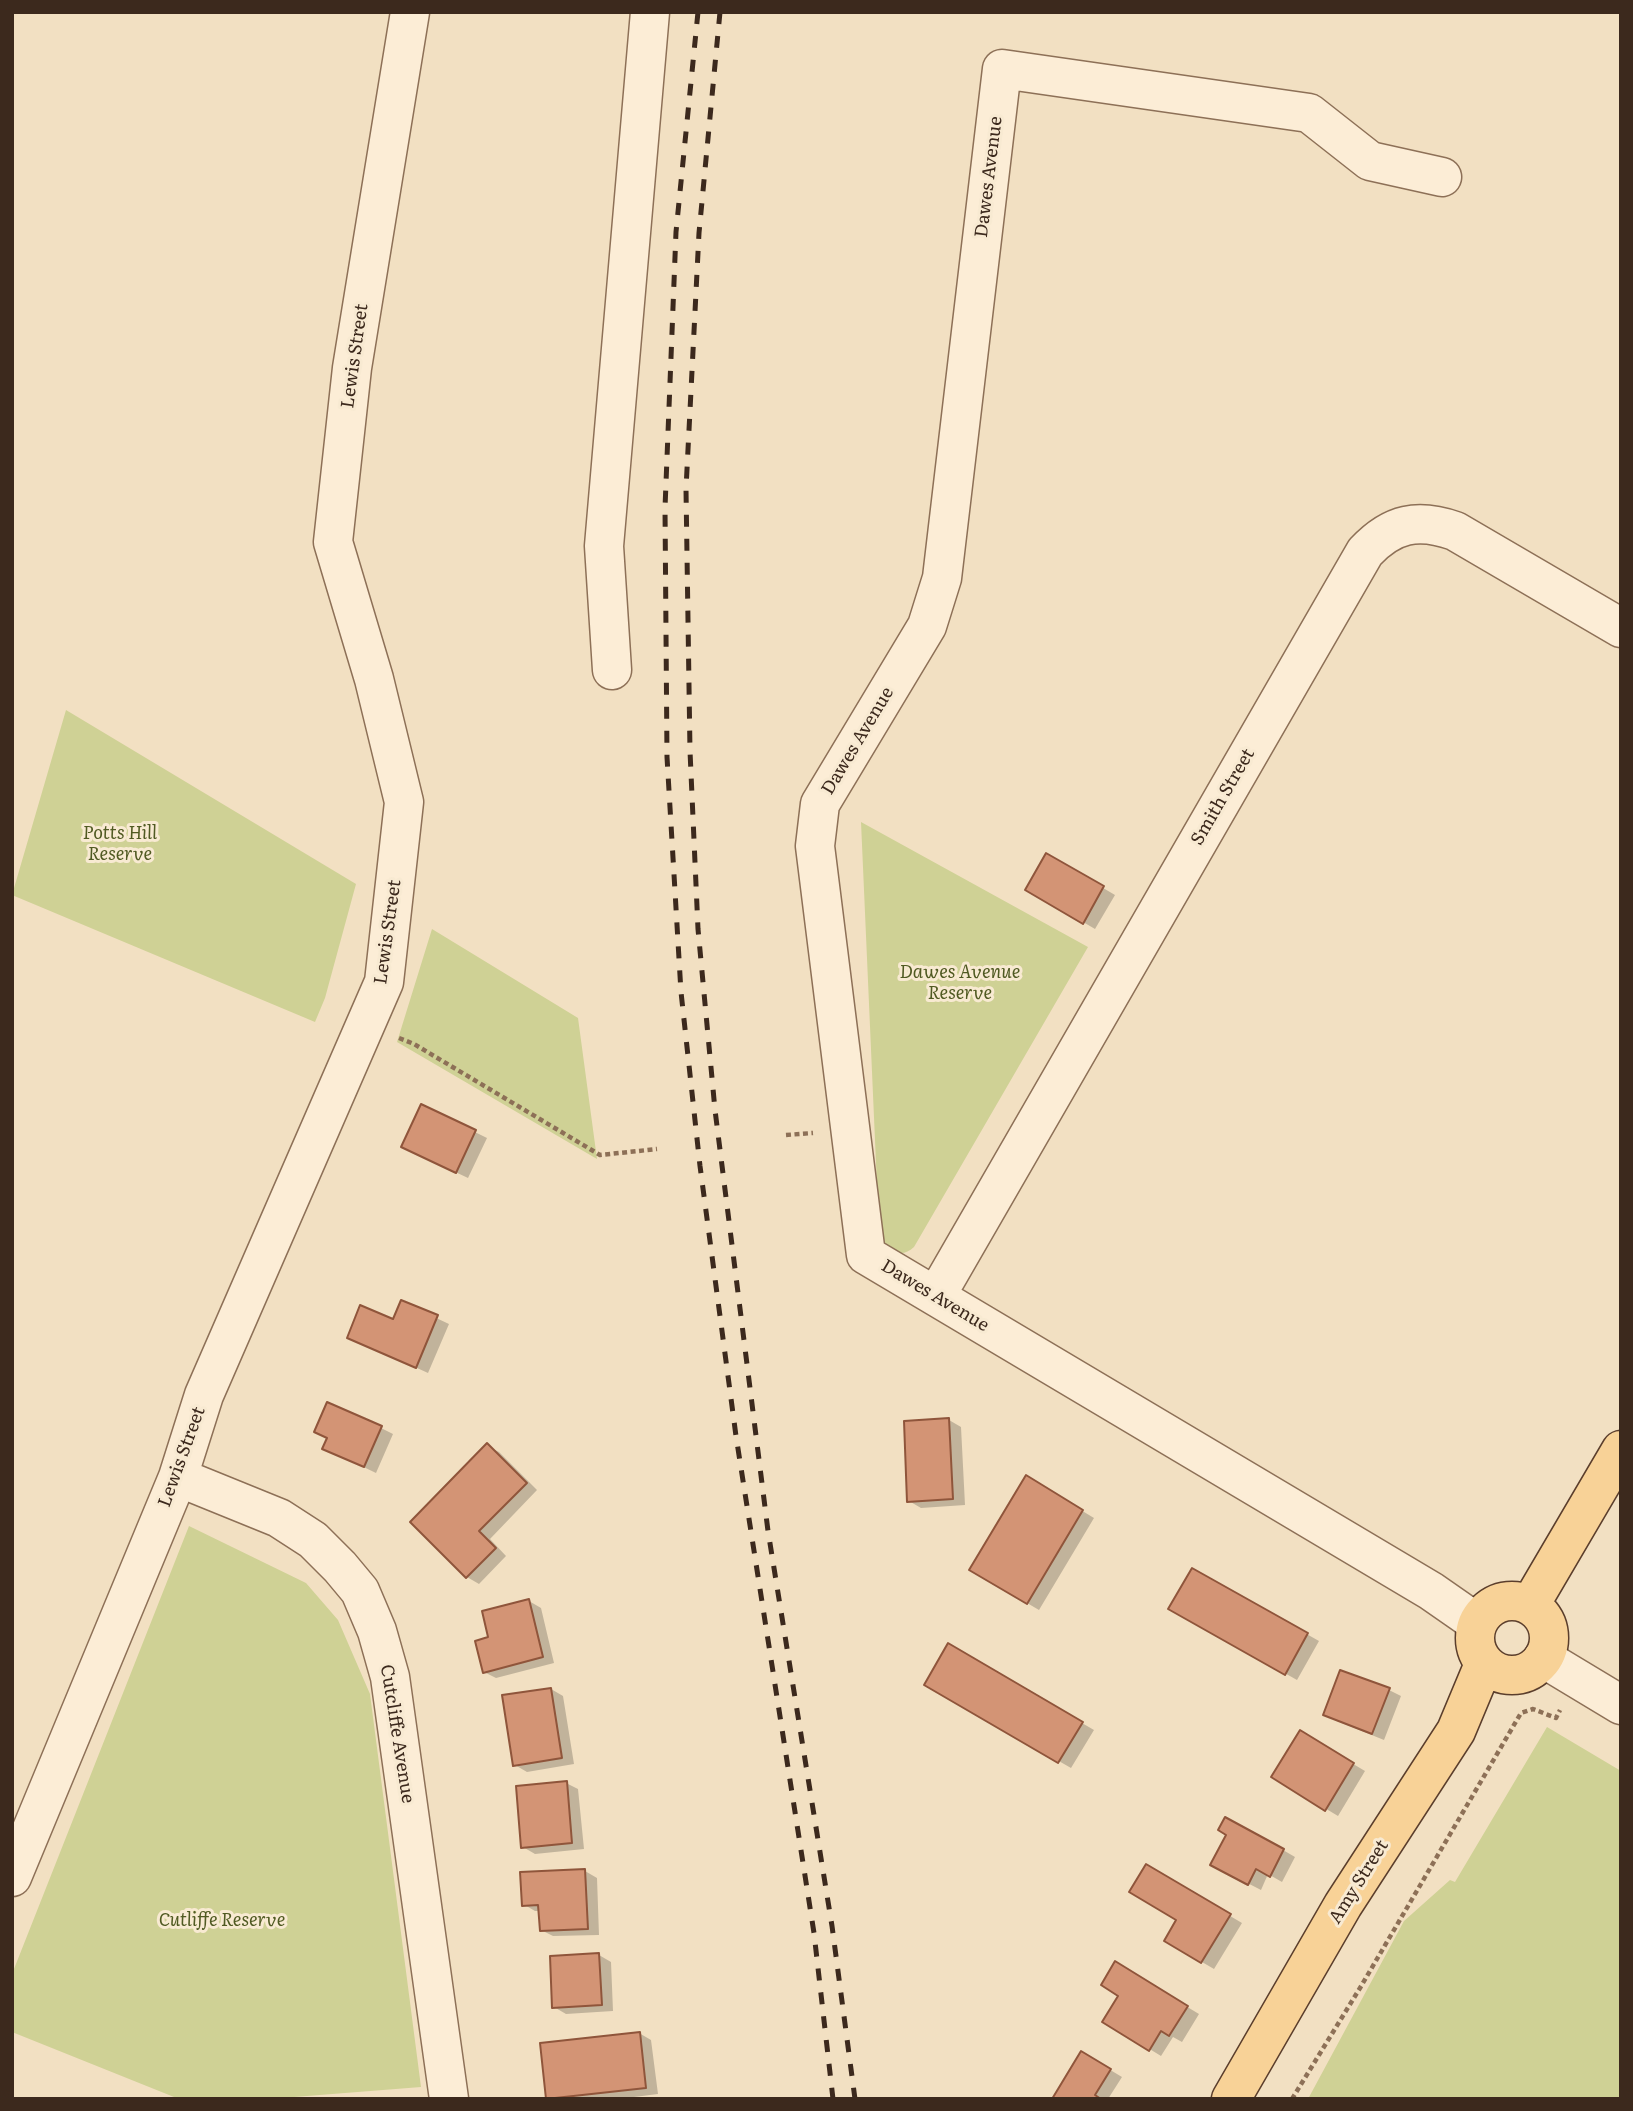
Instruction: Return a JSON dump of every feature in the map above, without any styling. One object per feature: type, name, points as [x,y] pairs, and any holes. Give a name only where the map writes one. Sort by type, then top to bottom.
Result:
[{"type":"main road","points":[[1530,1605],[1621,1450]]},
{"type":"main road","points":[[1506,1601],[1519,1601],[1530,1605],[1540,1613],[1546,1623],[1549,1635],[1544,1658],[1526,1673],[1514,1676],[1493,1671],[1477,1654],[1474,1633],[1477,1623],[1484,1612],[1506,1601]]},
{"type":"main road","name":"Amy Street","points":[[1231,2099],[1343,1905],[1456,1731],[1484,1664]]},
{"type":"street","name":"Lewis Street","points":[[12,1877],[178,1477],[204,1395],[384,982],[404,802],[374,679],[333,542],[352,368],[410,12]]},
{"type":"street","points":[[612,670],[604,546],[650,12]]},
{"type":"street","name":"Dawes Avenue","points":[[1442,177],[1370,161],[1309,113],[1002,69],[942,578],[927,626],[820,804],[815,846],[866,1255],[1431,1591],[1477,1623]]},
{"type":"street","name":"Smith Street","points":[[936,1296],[1351,576],[1365,552],[1378,538],[1397,528],[1420,523],[1455,531],[1621,628]]},
{"type":"street","name":"Cutcliffe Avenue","points":[[178,1477],[279,1518],[313,1540],[360,1591],[377,1631],[390,1677],[449,2099]]},
{"type":"street","points":[[1544,1658],[1621,1705]]},
{"type":"path","points":[[367,1023],[414,1044],[600,1155],[657,1149]]},
{"type":"path","points":[[1292,2099],[1521,1713],[1533,1709],[1556,1717],[1579,1680]]},
{"type":"green space","name":"Potts Hill Reserve","points":[[66,710],[356,884],[325,998],[315,1022],[12,895]]},
{"type":"green space","name":"Dawes Avenue Reserve","points":[[861,822],[1088,947],[914,1247],[903,1253],[888,1247],[879,1231]]},
{"type":"green space","points":[[432,929],[578,1018],[597,1159],[397,1042]]},
{"type":"green space","name":"Cutliffe Reserve","points":[[189,1526],[306,1583],[338,1620],[370,1694],[421,2087],[269,2099],[179,2099],[12,2032],[12,1974]]},
{"type":"green space","points":[[1547,1727],[1621,1771],[1621,2099],[1308,2099],[1404,1921],[1450,1880],[1455,1882]]},
{"type":"building","points":[[1046,853],[1104,886],[1083,924],[1025,890]]},
{"type":"building","points":[[421,1104],[476,1130],[456,1173],[401,1147]]},
{"type":"building","points":[[401,1300],[438,1315],[416,1368],[347,1338],[360,1305],[393,1319]]},
{"type":"building","points":[[327,1402],[382,1426],[364,1467],[322,1449],[327,1438],[314,1432]]},
{"type":"building","points":[[949,1418],[953,1499],[907,1502],[904,1421]]},
{"type":"building","points":[[487,1443],[527,1483],[479,1531],[496,1548],[466,1578],[410,1522]]},
{"type":"building","points":[[1026,1475],[1083,1510],[1027,1604],[969,1570]]},
{"type":"building","points":[[1192,1568],[1308,1633],[1285,1675],[1168,1609]]},
{"type":"building","points":[[529,1599],[543,1657],[483,1673],[475,1641],[488,1637],[482,1611]]},
{"type":"building","points":[[948,1643],[1083,1722],[1058,1763],[924,1685]]},
{"type":"building","points":[[1340,1670],[1390,1688],[1372,1734],[1323,1715]]},
{"type":"building","points":[[551,1688],[562,1758],[513,1766],[502,1695]]},
{"type":"building","points":[[1300,1730],[1354,1763],[1325,1811],[1271,1777]]},
{"type":"building","points":[[567,1781],[572,1843],[521,1848],[516,1786]]},
{"type":"building","points":[[1225,1817],[1284,1849],[1270,1877],[1256,1869],[1248,1885],[1210,1865],[1226,1835],[1218,1830]]},
{"type":"building","points":[[1146,1864],[1231,1914],[1201,1963],[1164,1941],[1176,1920],[1129,1892]]},
{"type":"building","points":[[585,1869],[588,1929],[540,1931],[538,1905],[522,1906],[520,1872]]},
{"type":"building","points":[[599,1953],[602,2005],[552,2008],[550,1956]]},
{"type":"building","points":[[1115,1961],[1188,2006],[1169,2036],[1161,2031],[1149,2051],[1102,2022],[1118,1996],[1101,1985]]},
{"type":"building","points":[[640,2032],[646,2088],[546,2099],[540,2043]]},
{"type":"building","points":[[1081,2051],[1111,2069],[1095,2095],[1101,2099],[1052,2099]]},
{"type":"railway","points":[[698,12],[676,232],[665,508],[667,757],[681,992],[700,1166],[736,1436],[814,1933],[833,2099]]},
{"type":"railway","points":[[720,12],[699,233],[686,489],[690,751],[698,929],[715,1110],[768,1531],[832,1926],[855,2099]]}]
